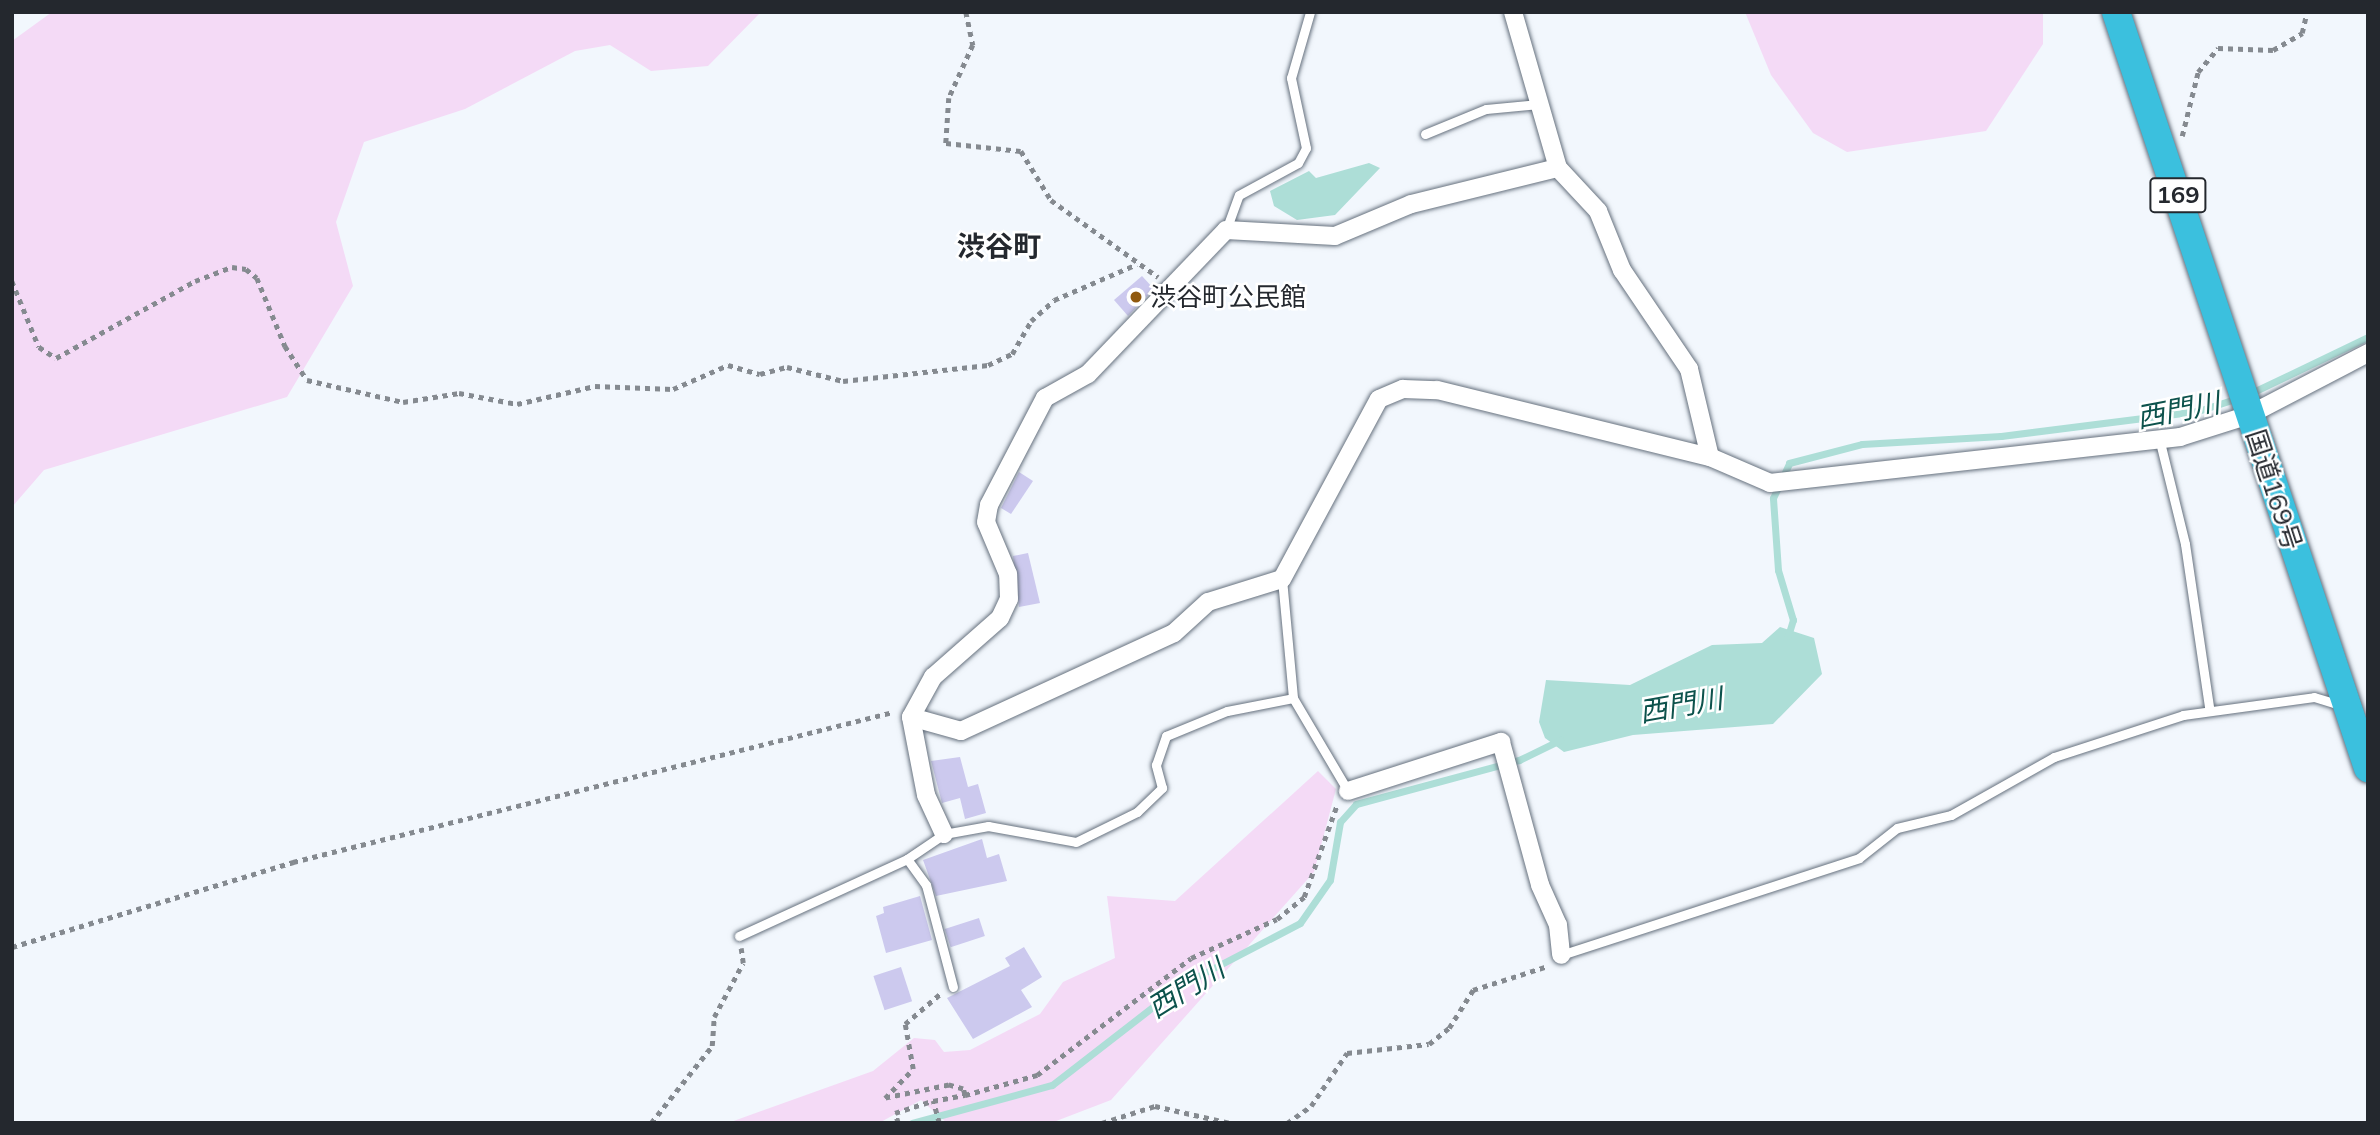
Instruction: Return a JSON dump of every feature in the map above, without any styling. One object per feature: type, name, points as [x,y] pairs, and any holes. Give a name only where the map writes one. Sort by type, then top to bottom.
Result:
[{"type":"highway","name":"国道169号","points":[[2116,12],[2164,151],[2236,379],[2368,768]]},
{"type":"street","points":[[1514,13],[1558,168],[1598,211],[1622,270],[1689,369],[1710,457]]},
{"type":"street","points":[[944,834],[926,795],[911,717],[933,677],[1000,618],[1009,599],[1008,574],[986,522],[996,485],[1045,398],[1088,374],[1226,230],[1335,236],[1410,204],[1558,168]]},
{"type":"street","points":[[911,717],[961,731],[1174,634],[1208,602],[1282,579],[1379,399],[1403,389],[1437,390],[1710,457],[1770,483],[2159,438],[2249,415],[2368,353]]},
{"type":"street","points":[[1348,791],[1501,742],[1539,885],[1558,925],[1562,955]]},
{"type":"lane","points":[[1226,230],[1239,195],[1298,163],[1306,148],[1292,78],[1310,12]]},
{"type":"lane","points":[[1425,134],[1486,109],[1539,104]]},
{"type":"lane","points":[[2159,438],[2185,544],[2209,707]]},
{"type":"lane","points":[[1282,579],[1293,698],[1348,791]]},
{"type":"lane","points":[[1562,955],[1859,858],[1897,828],[1951,815],[2053,757],[2209,707],[2314,697],[2346,708]]},
{"type":"lane","points":[[739,936],[907,859],[944,834],[988,826],[1076,842],[1137,812],[1162,788],[1156,765],[1167,736],[1227,710],[1293,698]]},
{"type":"lane","points":[[907,859],[926,886],[953,987]]},
{"type":"path","points":[[12,281],[39,347],[56,358],[195,281],[232,267],[246,269],[257,278],[285,346],[307,380],[403,402],[459,393],[517,404],[595,386],[673,389],[728,365],[760,374],[787,367],[843,381],[988,365],[1012,354],[1031,321],[1054,300],[1138,264],[1043,192],[1021,150],[946,143],[949,98],[973,45],[966,12]]},
{"type":"path","points":[[2164,151],[2187,131],[2198,72],[2218,48],[2273,50],[2302,33],[2307,12]]},
{"type":"path","points":[[12,947],[293,862],[413,837],[885,710],[911,717]]},
{"type":"path","points":[[897,1120],[933,1102],[1037,1075],[1191,958],[1278,919],[1304,897],[1335,808],[1348,791]]},
{"type":"path","points":[[651,1123],[712,1045],[714,1017],[743,963],[739,936]]},
{"type":"path","points":[[1287,1123],[1311,1106],[1347,1054],[1429,1044],[1449,1028],[1473,990],[1547,967],[1562,955]]},
{"type":"path","points":[[953,987],[909,1017],[913,1069],[885,1098],[948,1085],[965,1095]]},
{"type":"path","points":[[933,1102],[939,1123]]},
{"type":"path","points":[[1102,1123],[1155,1106],[1230,1123]]},
{"type":"shaded area","points":[[52,12],[761,12],[708,66],[651,71],[610,45],[575,51],[465,109],[364,142],[336,222],[353,286],[287,397],[44,470],[12,507],[12,41]]},
{"type":"shaded area","points":[[1745,12],[2043,12],[2043,44],[1986,131],[1847,152],[1813,133],[1771,75]]},
{"type":"shaded area","points":[[1318,771],[1336,789],[1314,872],[1111,1100],[1051,1123],[947,1123],[921,1100],[879,1123],[728,1123],[873,1071],[914,1038],[935,1040],[944,1052],[970,1050],[1040,1014],[1063,982],[1115,958],[1107,896],[1175,901]]},
{"type":"water","points":[[1369,163],[1380,168],[1335,215],[1297,220],[1274,206],[1270,191],[1309,171],[1316,178]]},
{"type":"water","points":[[1780,627],[1814,638],[1822,674],[1773,724],[1633,735],[1564,752],[1545,738],[1539,722],[1546,680],[1630,685],[1712,645],[1762,643]]},
{"type":"building","name":"渋谷町公民館","points":[[1142,276],[1154,289],[1128,316],[1114,300]]},
{"type":"building","points":[[1019,472],[1033,481],[1011,514],[1001,508]]},
{"type":"building","points":[[1028,553],[1040,603],[1019,607],[1013,556]]},
{"type":"building","points":[[960,757],[968,787],[978,784],[986,813],[965,819],[960,798],[942,803],[931,761]]},
{"type":"building","points":[[982,839],[987,858],[999,854],[1007,881],[936,896],[923,860]]},
{"type":"building","points":[[920,896],[932,940],[886,953],[876,916],[884,913],[883,907]]},
{"type":"building","points":[[979,918],[985,936],[951,947],[945,929]]},
{"type":"building","points":[[1024,947],[1042,977],[1021,990],[1032,1007],[973,1039],[947,998],[1010,966],[1005,958]]},
{"type":"building","points":[[901,967],[912,1001],[885,1010],[873,976]]},
{"type":"waterway","points":[[2249,394],[2368,337]]},
{"type":"waterway","name":"西門川","points":[[1788,636],[1793,620],[1778,570],[1773,498],[1789,463],[1862,444],[2001,436],[2198,411],[2238,398]]},
{"type":"waterway","name":"西門川","points":[[912,1123],[1052,1085],[1181,985],[1300,923],[1330,880],[1340,822],[1356,804],[1519,760],[1560,740]]},
{"type":"place","name":"渋谷町公民館","points":[[1136,297]]},
{"type":"district","name":"渋谷町","points":[[999,246]]}]
